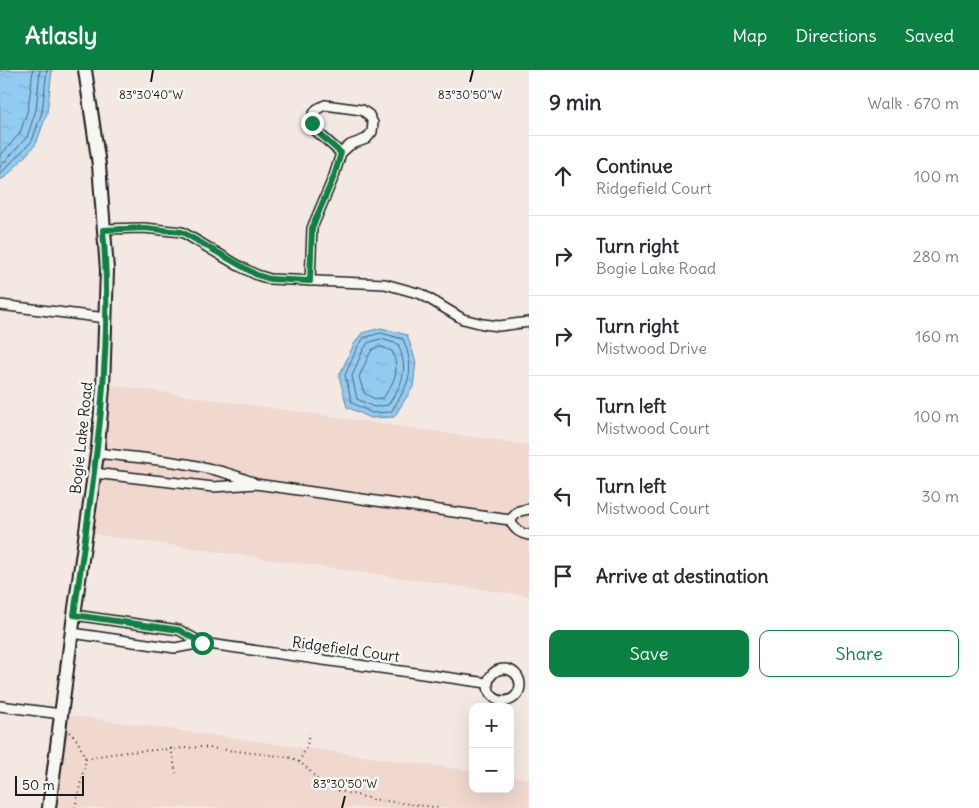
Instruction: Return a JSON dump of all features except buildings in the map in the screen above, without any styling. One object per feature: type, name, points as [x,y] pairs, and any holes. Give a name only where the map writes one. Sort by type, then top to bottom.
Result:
[{"type":"main road","name":"Bogie Lake Road","points":[[49,808],[97,453],[104,387],[107,270],[99,165],[85,70]]},
{"type":"street","points":[[310,281],[312,228],[334,176],[341,153],[350,145],[366,139],[372,132],[373,123],[369,115],[362,110],[325,105],[317,109],[313,115],[312,123],[315,130],[341,153]]},
{"type":"street","points":[[103,230],[144,228],[182,232],[257,275],[270,279],[399,286],[421,294],[463,319],[499,326],[529,322]]},
{"type":"street","points":[[0,305],[106,318]]},
{"type":"street","points":[[97,453],[218,470],[256,484]]},
{"type":"street","points":[[165,480],[167,462]]},
{"type":"street","points":[[94,473],[213,487],[256,484],[510,520]]},
{"type":"street","points":[[510,520],[519,511],[529,509]]},
{"type":"street","points":[[510,520],[514,528],[521,533],[529,535]]},
{"type":"street","name":"Ridgefield Court","points":[[74,615],[179,630],[202,643]]},
{"type":"street","name":"Ridgefield Court","points":[[72,633],[175,648],[202,643],[487,683]]},
{"type":"street","points":[[0,706],[61,719]]},
{"type":"path","points":[[61,719],[77,740],[86,759],[75,808]]},
{"type":"path","points":[[299,762],[307,746],[309,734]]},
{"type":"path","points":[[86,759],[104,755],[171,748],[201,747],[279,756],[293,758],[306,767],[321,783],[336,790],[372,799],[440,808]]},
{"type":"path","points":[[171,748],[176,773]]},
{"type":"shaded area","points":[[112,385],[529,445],[529,596],[92,534]]},
{"type":"shaded area","points":[[67,715],[469,770],[469,793],[514,793],[514,777],[529,779],[529,808],[55,808]]},
{"type":"water","points":[[0,70],[52,70],[47,113],[36,144],[7,176],[0,180]]},
{"type":"water","points":[[381,328],[407,335],[416,362],[413,387],[394,417],[371,418],[347,407],[339,376],[354,344],[362,333]]},
{"type":"route","points":[[202,643],[179,630],[74,615],[98,447],[104,387],[107,270],[103,230],[144,228],[182,232],[257,275],[270,279],[310,281],[312,253],[310,240],[312,228],[334,176],[341,153],[315,130],[312,123]]}]
